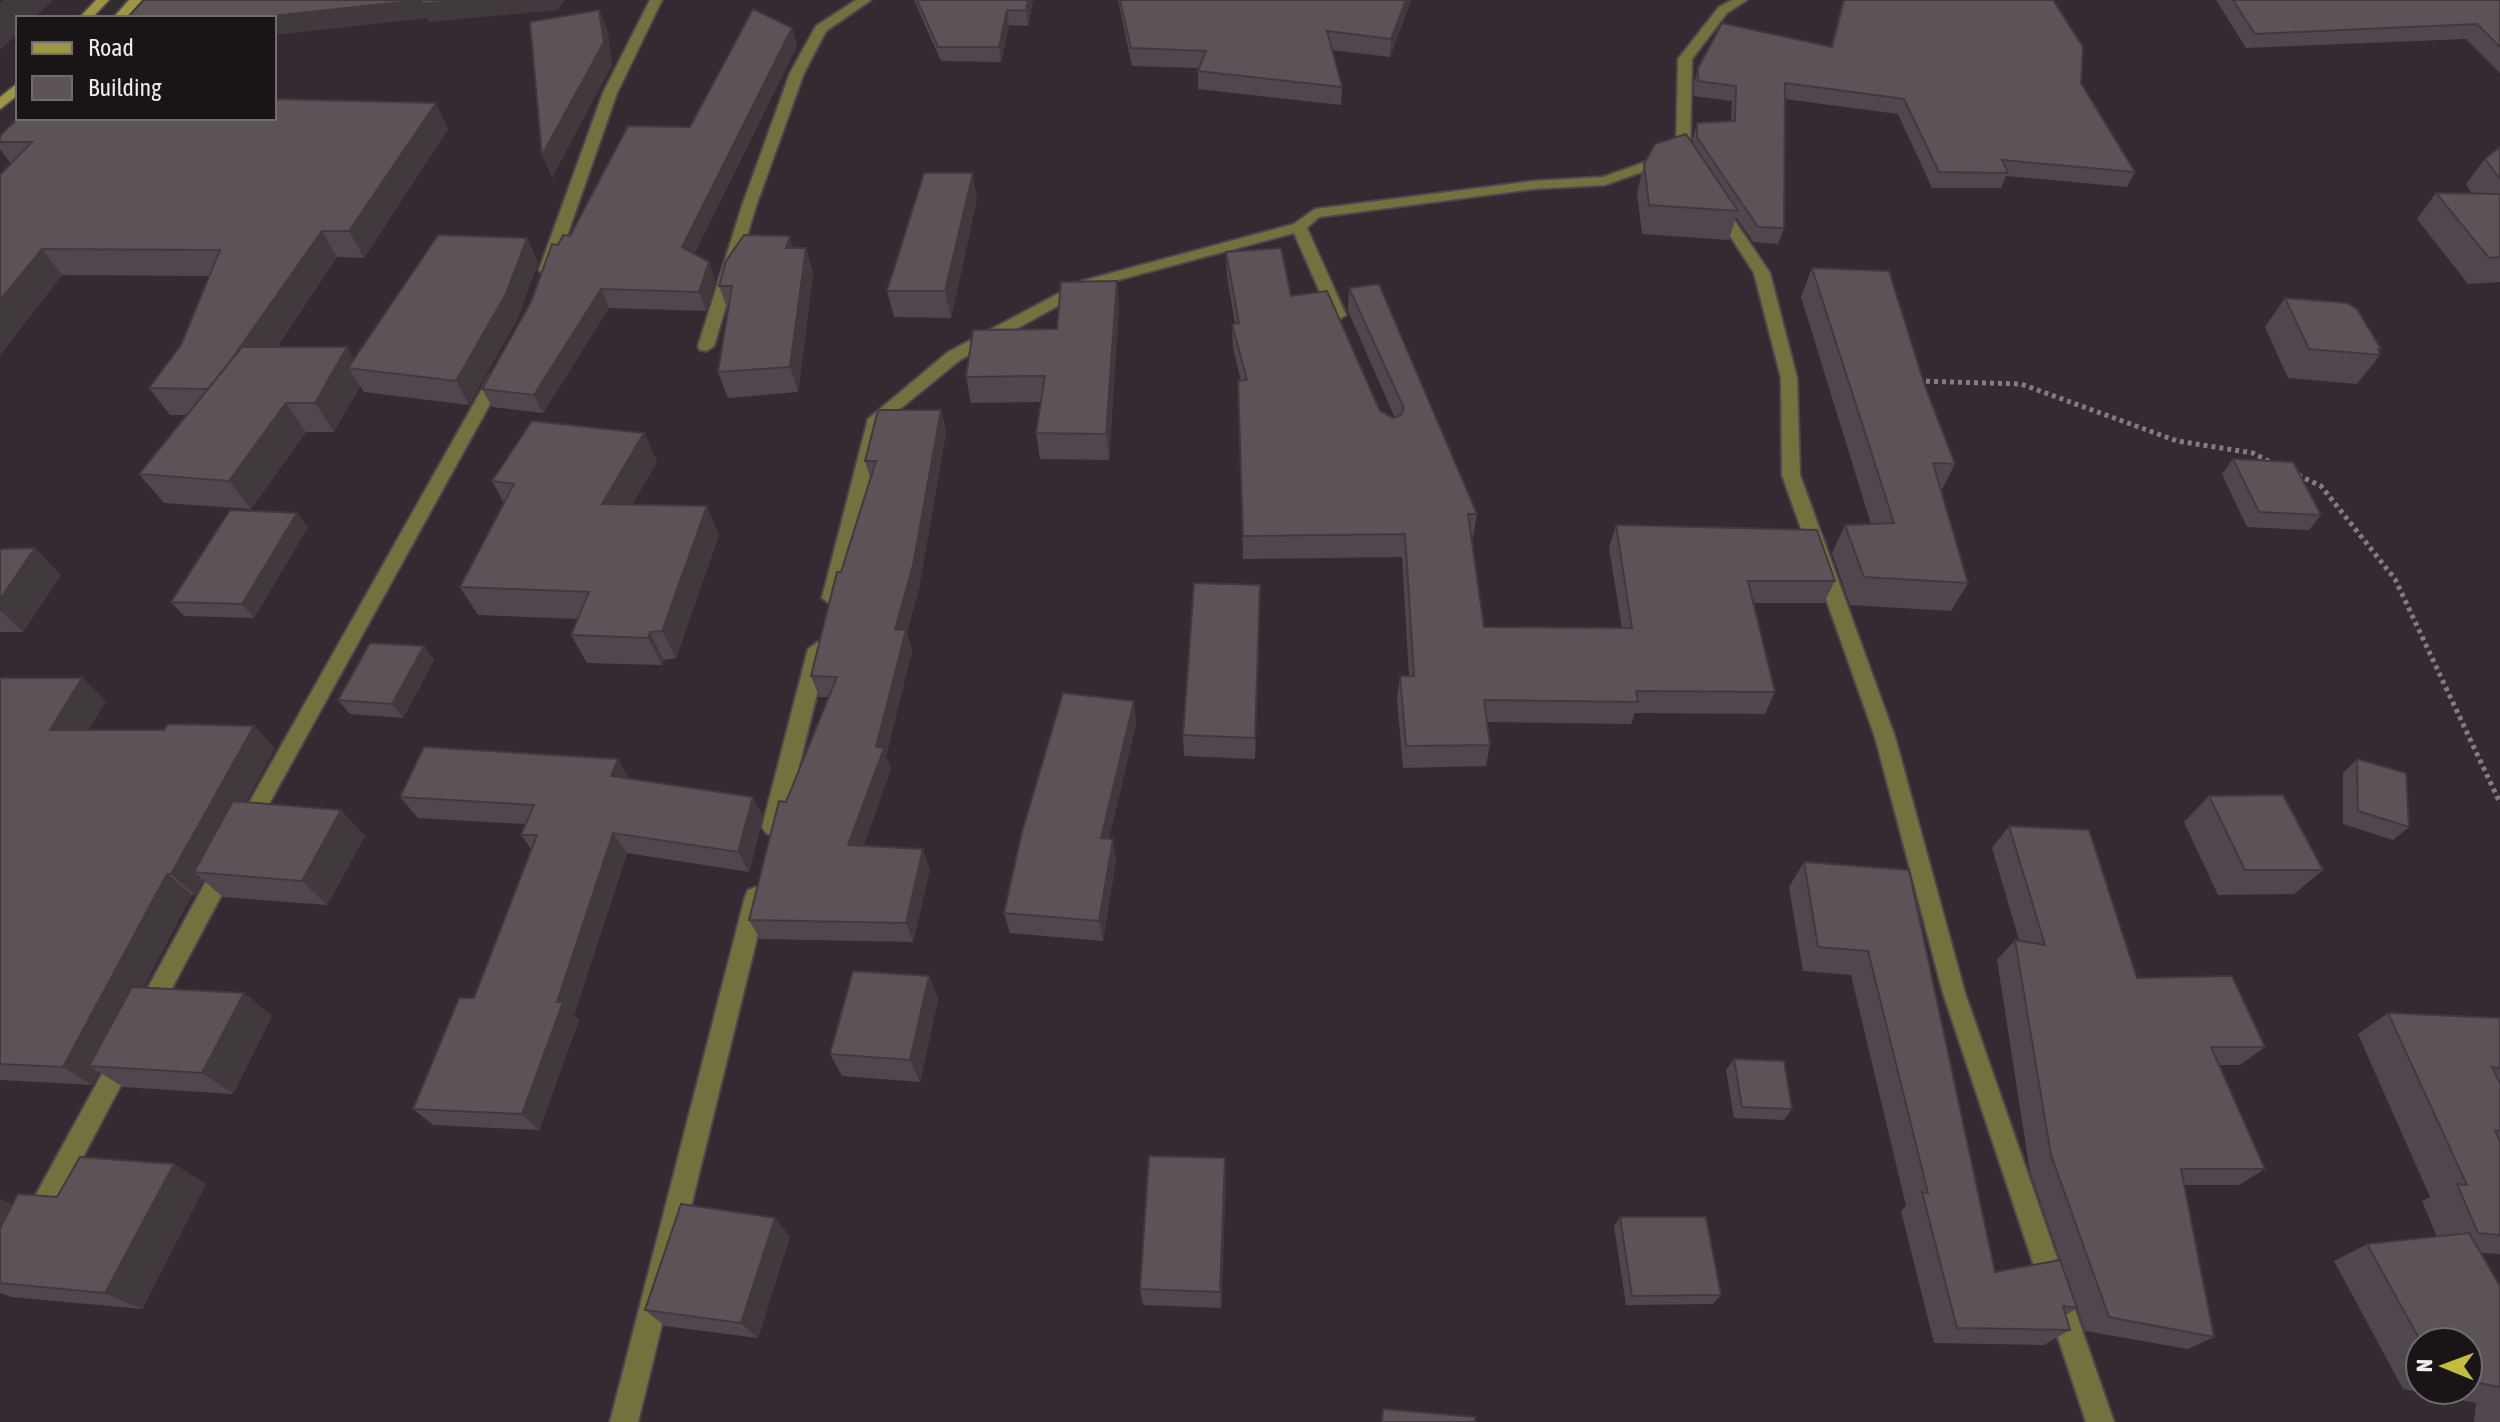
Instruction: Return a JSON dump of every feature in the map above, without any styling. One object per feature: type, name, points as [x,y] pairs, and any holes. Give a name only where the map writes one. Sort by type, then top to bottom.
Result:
[{"type":"main road","points":[[87,16],[103,0]]},
{"type":"main road","points":[[121,16],[136,0]]},
{"type":"main road","points":[[0,105],[16,89]]},
{"type":"street","points":[[539,291],[610,93],[656,0]]},
{"type":"street","points":[[706,346],[749,206],[797,73],[821,29],[865,0]]},
{"type":"street","points":[[1741,0],[1723,10],[1685,59],[1683,153],[1762,273],[1789,378],[1791,475],[1885,737],[1954,993],[2100,1422]]},
{"type":"street","points":[[767,851],[876,419],[954,356],[1087,284],[1299,227],[1315,213],[1533,185],[1605,181],[1683,153]]},
{"type":"street","points":[[1299,227],[1347,337]]},
{"type":"street","points":[[30,1232],[137,1031],[506,361]]},
{"type":"street","points":[[624,1422],[760,882]]},
{"type":"path","points":[[1913,381],[2021,384],[2177,441],[2253,453],[2280,466]]},
{"type":"path","points":[[2294,473],[2321,486],[2395,579],[2500,803]]},
{"type":"building","points":[[144,0],[420,0],[272,16],[129,16]]},
{"type":"building","points":[[422,0],[461,0],[421,4]]},
{"type":"building","points":[[917,0],[1028,0],[1026,11],[1007,10],[999,47],[938,47]]},
{"type":"building","points":[[1120,0],[1406,0],[1391,39],[1327,31],[1342,87],[1198,71],[1206,51],[1131,48]]},
{"type":"building","points":[[1844,0],[2053,0],[2083,47],[2081,83],[2135,172],[2002,160],[2008,173],[1939,172],[1904,99],[1785,83],[1784,228],[1758,227],[1697,137],[1697,123],[1735,121],[1736,86],[1698,81],[1698,68],[1722,23],[1832,47]]},
{"type":"building","points":[[2233,0],[2500,0],[2500,47],[2477,24],[2255,34]]},
{"type":"building","points":[[753,9],[792,28],[682,247],[709,262],[699,292],[601,289],[534,395],[482,389],[531,302],[552,244],[558,245],[563,235],[570,236],[628,126],[690,127]]},
{"type":"building","points":[[599,10],[604,42],[542,155],[530,22]]},
{"type":"building","points":[[276,99],[436,103],[349,231],[322,231],[208,389],[149,388],[181,345],[220,250],[42,249],[0,300],[0,175],[32,142],[0,142],[0,136],[16,120],[276,120]]},
{"type":"building","points":[[1686,134],[1738,211],[1649,205],[1644,164],[1655,144]]},
{"type":"building","points":[[2500,147],[2500,179],[2485,159]]},
{"type":"building","points":[[924,173],[973,173],[945,291],[887,291]]},
{"type":"building","points":[[2436,193],[2500,194],[2500,257],[2489,258]]},
{"type":"building","points":[[438,235],[527,238],[506,294],[456,381],[348,368]]},
{"type":"building","points":[[744,235],[790,236],[786,248],[806,248],[790,367],[718,372],[732,286],[719,286],[726,261]]},
{"type":"building","points":[[1281,248],[1291,296],[1327,291],[1380,411],[1393,418],[1401,415],[1404,408],[1349,288],[1379,284],[1477,514],[1468,514],[1484,627],[1632,628],[1616,525],[1817,530],[1835,581],[1748,581],[1775,692],[1636,691],[1638,702],[1484,700],[1490,745],[1406,746],[1400,676],[1414,676],[1405,534],[1243,536],[1238,381],[1247,380],[1232,324],[1239,323],[1226,252]]},
{"type":"building","points":[[1812,268],[1889,271],[1925,386],[1955,464],[1933,463],[1968,583],[1864,577],[1845,525],[1894,523]]},
{"type":"building","points":[[1117,281],[1106,434],[1036,433],[1045,376],[966,377],[973,330],[1057,329],[1061,282]]},
{"type":"building","points":[[2285,298],[2347,303],[2357,309],[2381,349],[2378,349],[2380,355],[2309,349]]},
{"type":"building","points":[[242,347],[347,347],[315,403],[286,403],[229,481],[139,474]]},
{"type":"building","points":[[878,410],[941,410],[913,565],[895,629],[906,630],[876,747],[884,748],[848,845],[923,849],[906,923],[749,920],[779,801],[786,802],[837,677],[811,676],[837,572],[841,572],[876,461],[865,461]]},
{"type":"building","points":[[532,421],[644,433],[602,504],[707,506],[662,631],[650,632],[648,638],[571,635],[589,592],[460,587],[514,484],[492,481]]},
{"type":"building","points":[[2233,459],[2293,462],[2321,515],[2259,512]]},
{"type":"building","points":[[230,510],[297,513],[242,604],[171,602]]},
{"type":"building","points":[[35,548],[0,599],[0,549]]},
{"type":"building","points":[[1194,583],[1260,585],[1255,738],[1183,735]]},
{"type":"building","points":[[370,643],[424,646],[392,704],[338,700]]},
{"type":"building","points":[[0,678],[82,678],[50,730],[164,730],[168,724],[254,726],[171,874],[167,874],[63,1067],[0,1064]]},
{"type":"building","points":[[1063,693],[1134,701],[1101,838],[1113,839],[1099,921],[1004,913],[1022,832]]},
{"type":"building","points":[[424,747],[618,759],[611,776],[753,797],[738,852],[613,833],[557,1002],[563,1002],[522,1114],[413,1109],[459,998],[474,998],[537,835],[521,835],[534,805],[400,797]]},
{"type":"building","points":[[2357,759],[2406,773],[2409,827],[2358,811]]},
{"type":"building","points":[[2283,795],[2323,870],[2245,870],[2209,796]]},
{"type":"building","points":[[233,801],[341,810],[302,881],[194,872]]},
{"type":"building","points":[[2009,826],[2089,830],[2137,978],[2232,976],[2265,1047],[2211,1047],[2265,1169],[2181,1169],[2214,1337],[2109,1317],[2051,1155],[2015,940],[2045,945]]},
{"type":"building","points":[[1804,862],[1909,870],[1995,1272],[2060,1260],[2077,1308],[2063,1306],[2070,1330],[1957,1328],[1922,1192],[1928,1193],[1868,951],[1818,947]]},
{"type":"building","points":[[853,971],[929,976],[910,1060],[830,1054]]},
{"type":"building","points":[[132,987],[244,993],[202,1073],[89,1066]]},
{"type":"building","points":[[2388,1013],[2500,1018],[2500,1068],[2492,1067],[2500,1083],[2500,1131],[2495,1130],[2500,1142],[2500,1235],[2478,1233],[2457,1184],[2467,1185]]},
{"type":"building","points":[[1734,1059],[1784,1061],[1792,1109],[1742,1107]]},
{"type":"building","points":[[1149,1156],[1225,1158],[1220,1292],[1140,1289]]},
{"type":"building","points":[[80,1157],[174,1164],[105,1293],[0,1283],[0,1228],[18,1194],[57,1197]]},
{"type":"building","points":[[681,1204],[775,1218],[741,1323],[645,1310]]},
{"type":"building","points":[[1620,1217],[1706,1217],[1721,1295],[1632,1296]]},
{"type":"building","points":[[2469,1233],[2500,1286],[2500,1387],[2484,1384],[2484,1326],[2412,1326],[2367,1244]]},
{"type":"building","points":[[1383,1409],[1475,1417],[1475,1422],[1382,1422]]}]
